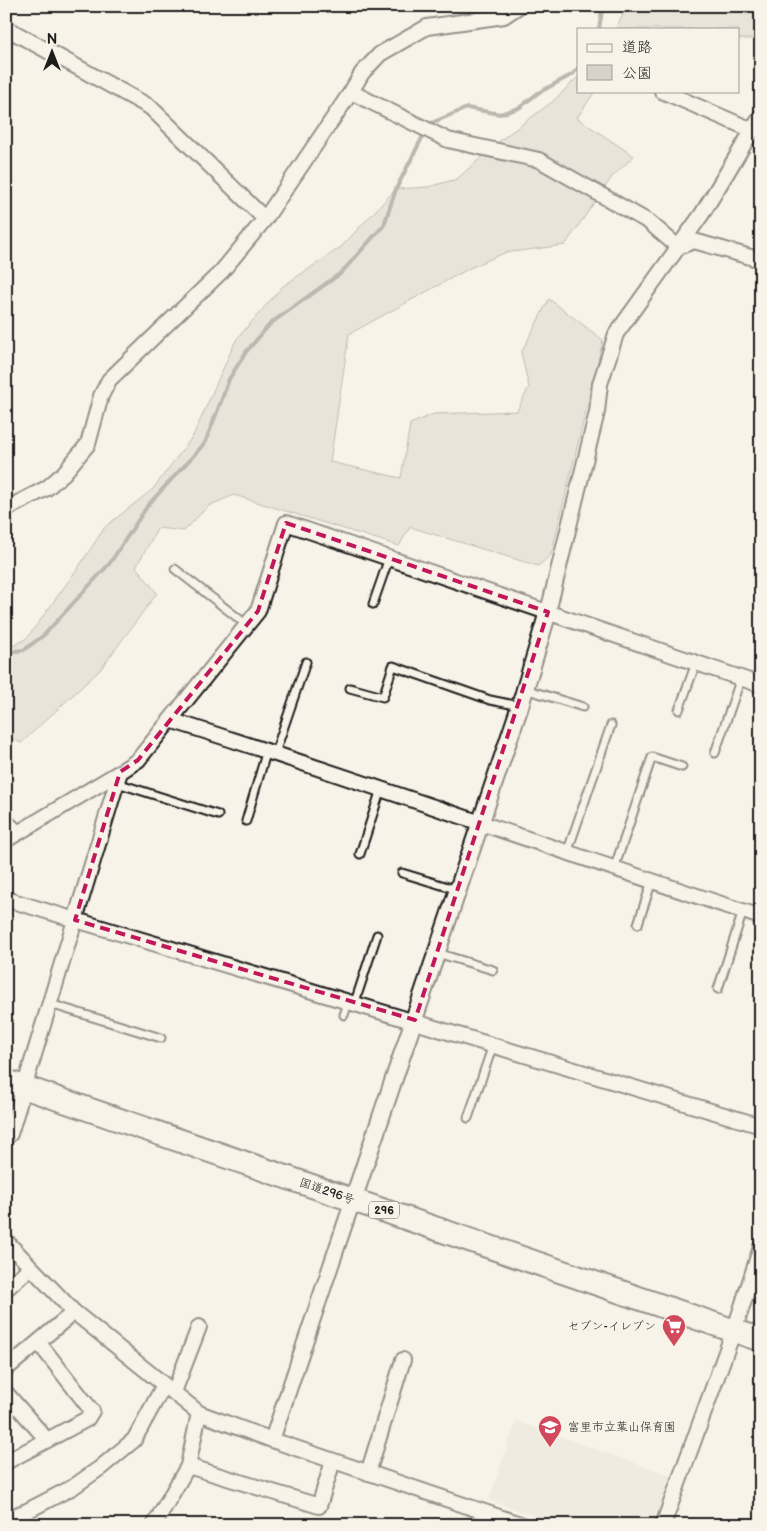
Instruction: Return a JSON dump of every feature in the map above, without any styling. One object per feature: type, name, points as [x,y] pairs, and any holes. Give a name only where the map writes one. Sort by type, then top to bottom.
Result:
[{"type":"highway","name":"国道296号","points":[[15,1084],[761,1340]]},
{"type":"street","points":[[6,509],[47,488],[64,473],[88,444],[101,396],[109,380],[222,271],[265,219],[362,73],[380,54],[427,27],[504,16],[519,6]]},
{"type":"street","points":[[6,28],[150,108],[265,219]]},
{"type":"street","points":[[351,92],[448,140],[539,160],[649,222],[678,247]]},
{"type":"street","points":[[664,92],[752,130]]},
{"type":"street","points":[[272,1440],[526,689],[548,612],[597,412],[600,384],[616,334],[702,214],[761,116]]},
{"type":"street","points":[[678,247],[694,241],[761,260]]},
{"type":"street","points":[[6,840],[118,777],[138,760],[258,611],[286,523],[761,685]]},
{"type":"street","points":[[170,720],[271,752],[652,882],[761,917]]},
{"type":"street","points":[[6,1138],[10,1134],[15,1084],[50,1004],[118,777]]},
{"type":"street","points":[[6,899],[352,1001],[761,1126]]},
{"type":"street","points":[[6,1240],[74,1312],[200,1413],[272,1440],[523,1525]]},
{"type":"street","points":[[663,1525],[761,1248]]},
{"type":"street","points":[[6,1289],[31,1267]]},
{"type":"street","points":[[6,1370],[74,1312]]},
{"type":"street","points":[[6,1519],[27,1511],[73,1487],[134,1440],[169,1388],[198,1327]]},
{"type":"street","points":[[6,1462],[87,1418],[92,1411],[39,1343]]},
{"type":"street","points":[[368,1473],[403,1360]]},
{"type":"street","points":[[6,1393],[47,1440]]},
{"type":"street","points":[[154,1525],[188,1466],[200,1413]]},
{"type":"street","points":[[188,1466],[318,1506],[333,1460]]},
{"type":"lane","points":[[373,604],[389,558]]},
{"type":"lane","points":[[175,569],[247,625]]},
{"type":"lane","points":[[246,821],[306,662]]},
{"type":"lane","points":[[679,710],[696,663]]},
{"type":"lane","points":[[350,688],[383,697],[393,666],[490,700],[520,706]]},
{"type":"lane","points":[[715,753],[742,678]]},
{"type":"lane","points":[[526,689],[583,707]]},
{"type":"lane","points":[[568,853],[611,725]]},
{"type":"lane","points":[[614,869],[652,757],[682,767]]},
{"type":"lane","points":[[118,777],[218,815]]},
{"type":"lane","points":[[360,854],[381,789]]},
{"type":"lane","points":[[6,817],[21,831]]},
{"type":"lane","points":[[402,873],[459,890]]},
{"type":"lane","points":[[638,924],[652,882]]},
{"type":"lane","points":[[718,989],[743,911]]},
{"type":"lane","points":[[344,1015],[352,1001],[377,935]]},
{"type":"lane","points":[[437,953],[493,970]]},
{"type":"lane","points":[[50,1004],[161,1038]]},
{"type":"lane","points":[[468,1118],[493,1045]]},
{"type":"highlighted area","points":[[286,523],[548,612],[415,1020],[75,920],[120,772],[138,760],[258,611]]},
{"type":"shaded area","name":"富里市立葉山保育園","points":[[516,1421],[673,1476],[656,1525],[559,1525],[489,1500]]},
{"type":"green space","points":[[645,6],[761,6],[761,39],[740,39],[740,28],[616,28],[625,11]]},
{"type":"green space","points":[[577,78],[577,92],[594,92],[577,118],[634,156],[612,177],[565,245],[504,253],[470,268],[349,334],[330,462],[401,478],[410,424],[434,414],[517,411],[529,387],[521,353],[549,299],[603,340],[551,555],[538,566],[410,527],[399,546],[234,495],[208,506],[184,531],[158,528],[136,567],[157,593],[100,670],[21,743],[6,736],[6,650],[27,638],[76,571],[105,527],[153,489],[193,436],[236,340],[282,287],[341,247],[396,189],[428,187],[457,179],[502,139],[552,102]]},
{"type":"waterway","points":[[599,28],[602,11],[610,6]]},
{"type":"waterway","points":[[428,126],[467,108],[500,114],[519,108],[538,93],[573,74],[577,69]]},
{"type":"waterway","points":[[6,652],[24,650],[44,635],[110,563],[148,505],[205,443],[229,379],[246,352],[271,323],[341,273],[384,225],[396,189],[423,136]]},
{"type":"place","name":"セブン-イレブン","points":[[674,1347]]},
{"type":"place","name":"富里市立葉山保育園","points":[[550,1448]]}]
